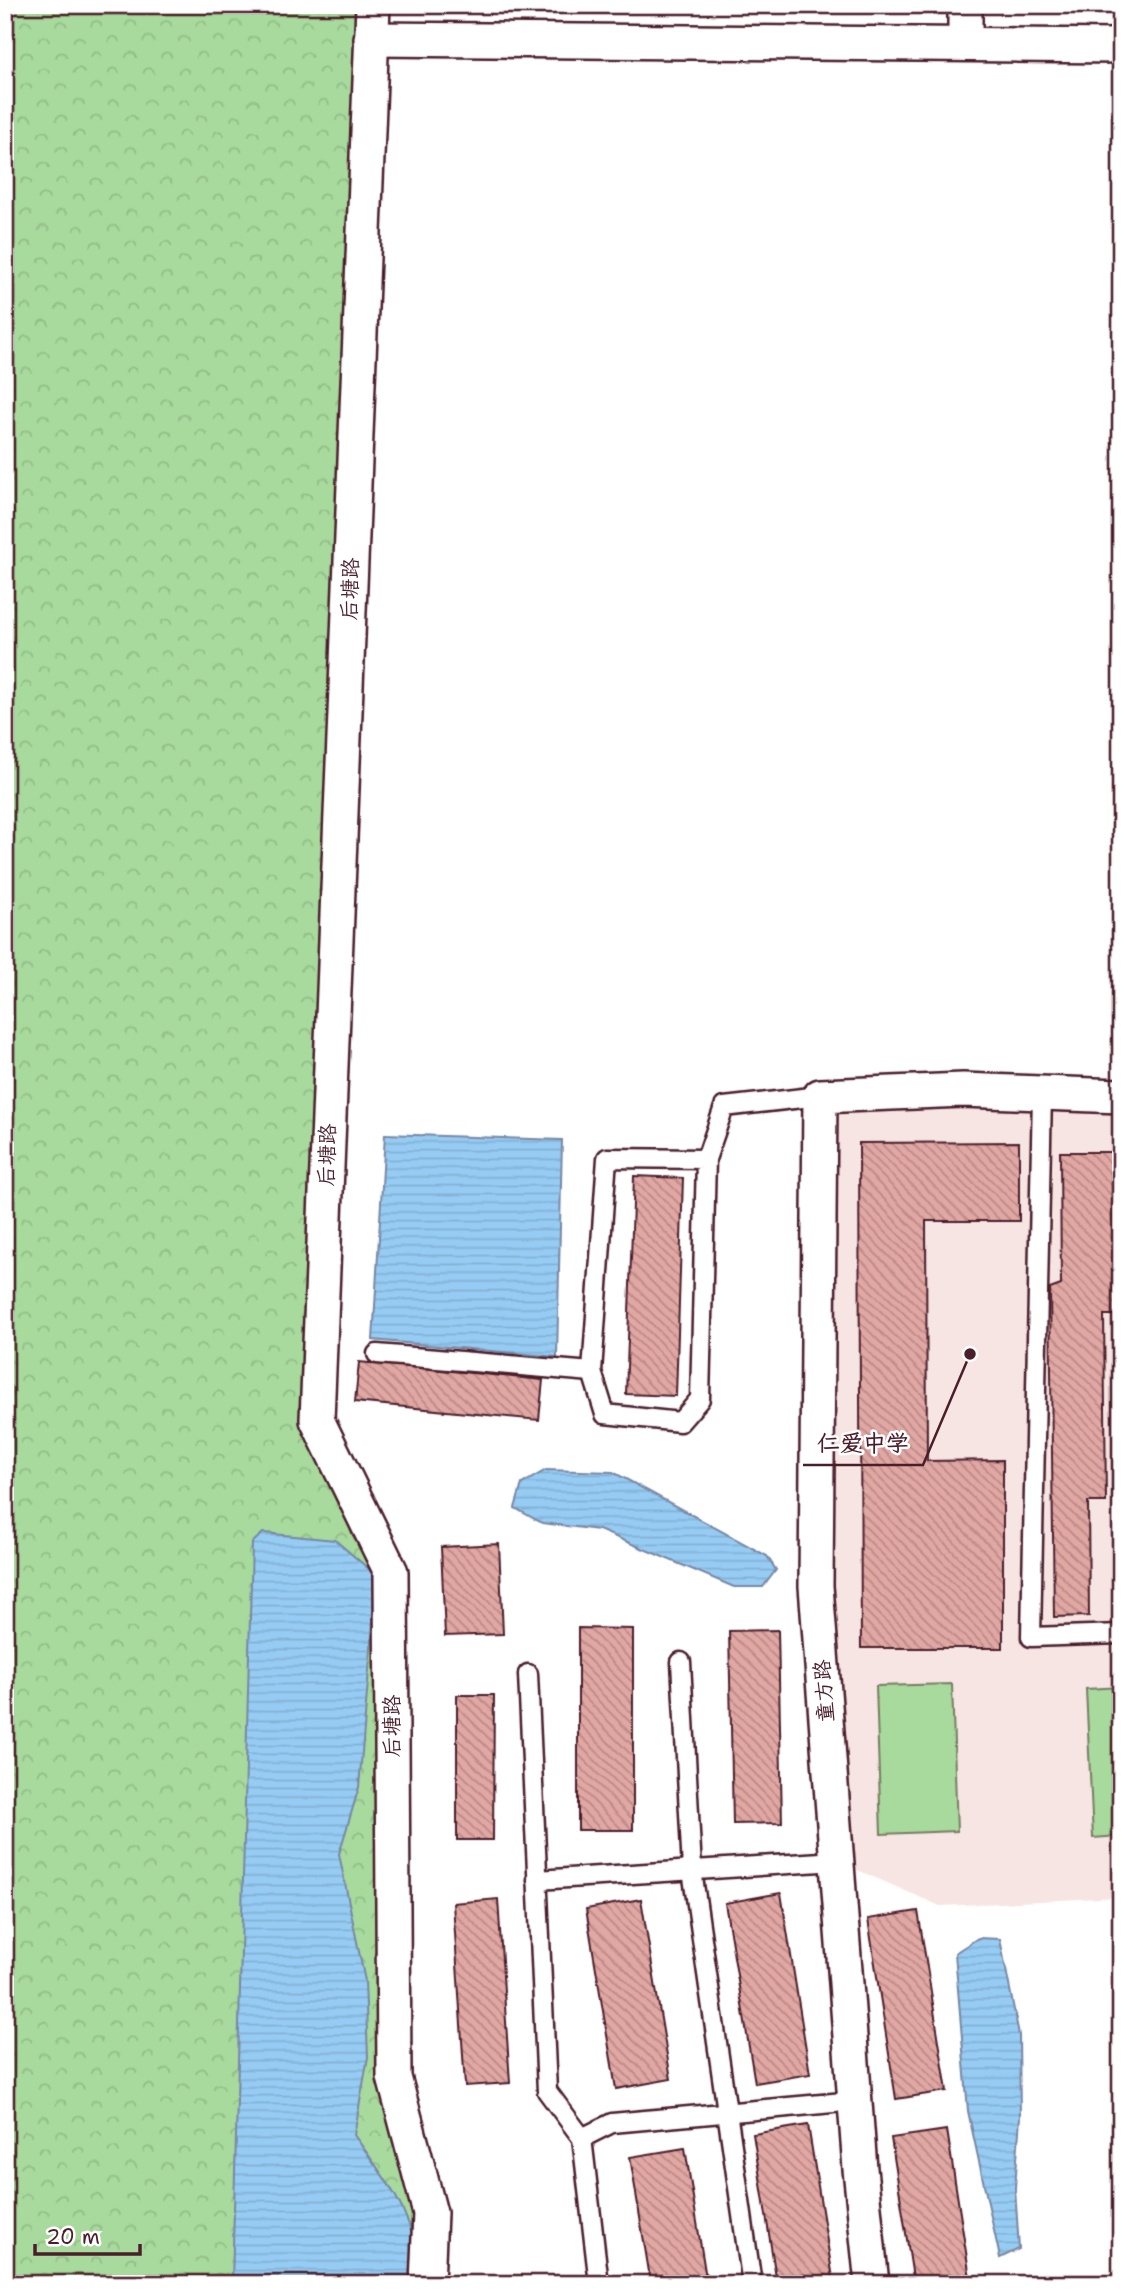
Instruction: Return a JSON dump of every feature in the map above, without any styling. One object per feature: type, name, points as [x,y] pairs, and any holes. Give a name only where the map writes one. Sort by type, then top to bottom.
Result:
[{"type":"street","name":"后塘路","points":[[373,5],[317,1420],[391,1572],[394,2077],[430,2213],[427,2284]]},
{"type":"street","points":[[965,5],[965,44]]},
{"type":"street","points":[[371,38],[1121,46]]},
{"type":"street","points":[[820,1096],[963,1090],[1121,1096]]},
{"type":"street","name":"童方路","points":[[820,1096],[816,1586],[855,2101],[872,2284]]},
{"type":"lane","points":[[1042,1093],[1031,1637],[1121,1634]]},
{"type":"lane","points":[[706,1159],[607,1158],[592,1372],[606,1413],[680,1422],[700,1399],[706,1159],[724,1107],[820,1096]]},
{"type":"lane","points":[[377,1354],[592,1372]]},
{"type":"lane","points":[[681,1662],[692,1870],[752,2284]]},
{"type":"lane","points":[[527,1674],[547,2091],[582,2138],[599,2284]]},
{"type":"lane","points":[[537,1880],[837,1861]]},
{"type":"lane","points":[[582,2138],[612,2123],[855,2101]]},
{"type":"shaded area","points":[[820,1096],[1121,1096],[1121,1897],[940,1906],[837,1861]]},
{"type":"green space","points":[[5,5],[378,5],[317,1420],[391,1572],[394,2077],[427,2284],[5,2284]]},
{"type":"green space","points":[[952,1684],[957,1831],[881,1834],[876,1686]]},
{"type":"green space","points":[[1121,1687],[1121,1836],[1093,1838],[1086,1689]]},
{"type":"water","points":[[385,1134],[562,1140],[557,1357],[373,1340]]},
{"type":"water","points":[[546,1470],[613,1472],[767,1556],[776,1570],[763,1587],[734,1587],[599,1530],[542,1523],[515,1508],[522,1484]]},
{"type":"water","points":[[263,1533],[335,1540],[377,1576],[359,1787],[339,1854],[365,1981],[368,2057],[354,2135],[392,2190],[407,2219],[417,2255],[417,2284],[232,2284],[252,1543]]},
{"type":"water","points":[[978,1938],[1000,1939],[1019,2035],[1020,2117],[1015,2188],[1019,2249],[1000,2258],[968,2111],[955,1953]]},
{"type":"building","points":[[1019,1142],[1019,1221],[926,1221],[927,1461],[1003,1460],[1003,1648],[861,1648],[859,1143]]},
{"type":"building","points":[[1060,1152],[1121,1152],[1121,1315],[1104,1315],[1106,1502],[1088,1502],[1089,1616],[1054,1617],[1050,1289],[1061,1285]]},
{"type":"building","points":[[634,1176],[683,1178],[676,1396],[626,1394]]},
{"type":"building","points":[[359,1362],[543,1380],[539,1420],[355,1402]]},
{"type":"building","points":[[499,1544],[503,1634],[445,1636],[441,1547]]},
{"type":"building","points":[[578,1628],[633,1629],[633,1830],[578,1830]]},
{"type":"building","points":[[778,1630],[782,1823],[733,1824],[729,1631]]},
{"type":"building","points":[[457,1695],[494,1695],[493,1840],[457,1840]]},
{"type":"building","points":[[781,1893],[810,2074],[755,2083],[725,1903]]},
{"type":"building","points":[[498,1899],[510,2083],[465,2086],[453,1903]]},
{"type":"building","points":[[641,1899],[671,2079],[616,2089],[586,1909]]},
{"type":"building","points":[[918,1911],[947,2091],[896,2099],[868,1919]]},
{"type":"building","points":[[808,2125],[834,2284],[777,2284],[753,2134]]},
{"type":"building","points":[[947,2130],[971,2284],[914,2284],[891,2138]]},
{"type":"building","points":[[685,2148],[707,2284],[651,2284],[630,2157]]},
{"type":"place","name":"仁爱中学","points":[[970,1354]]}]
